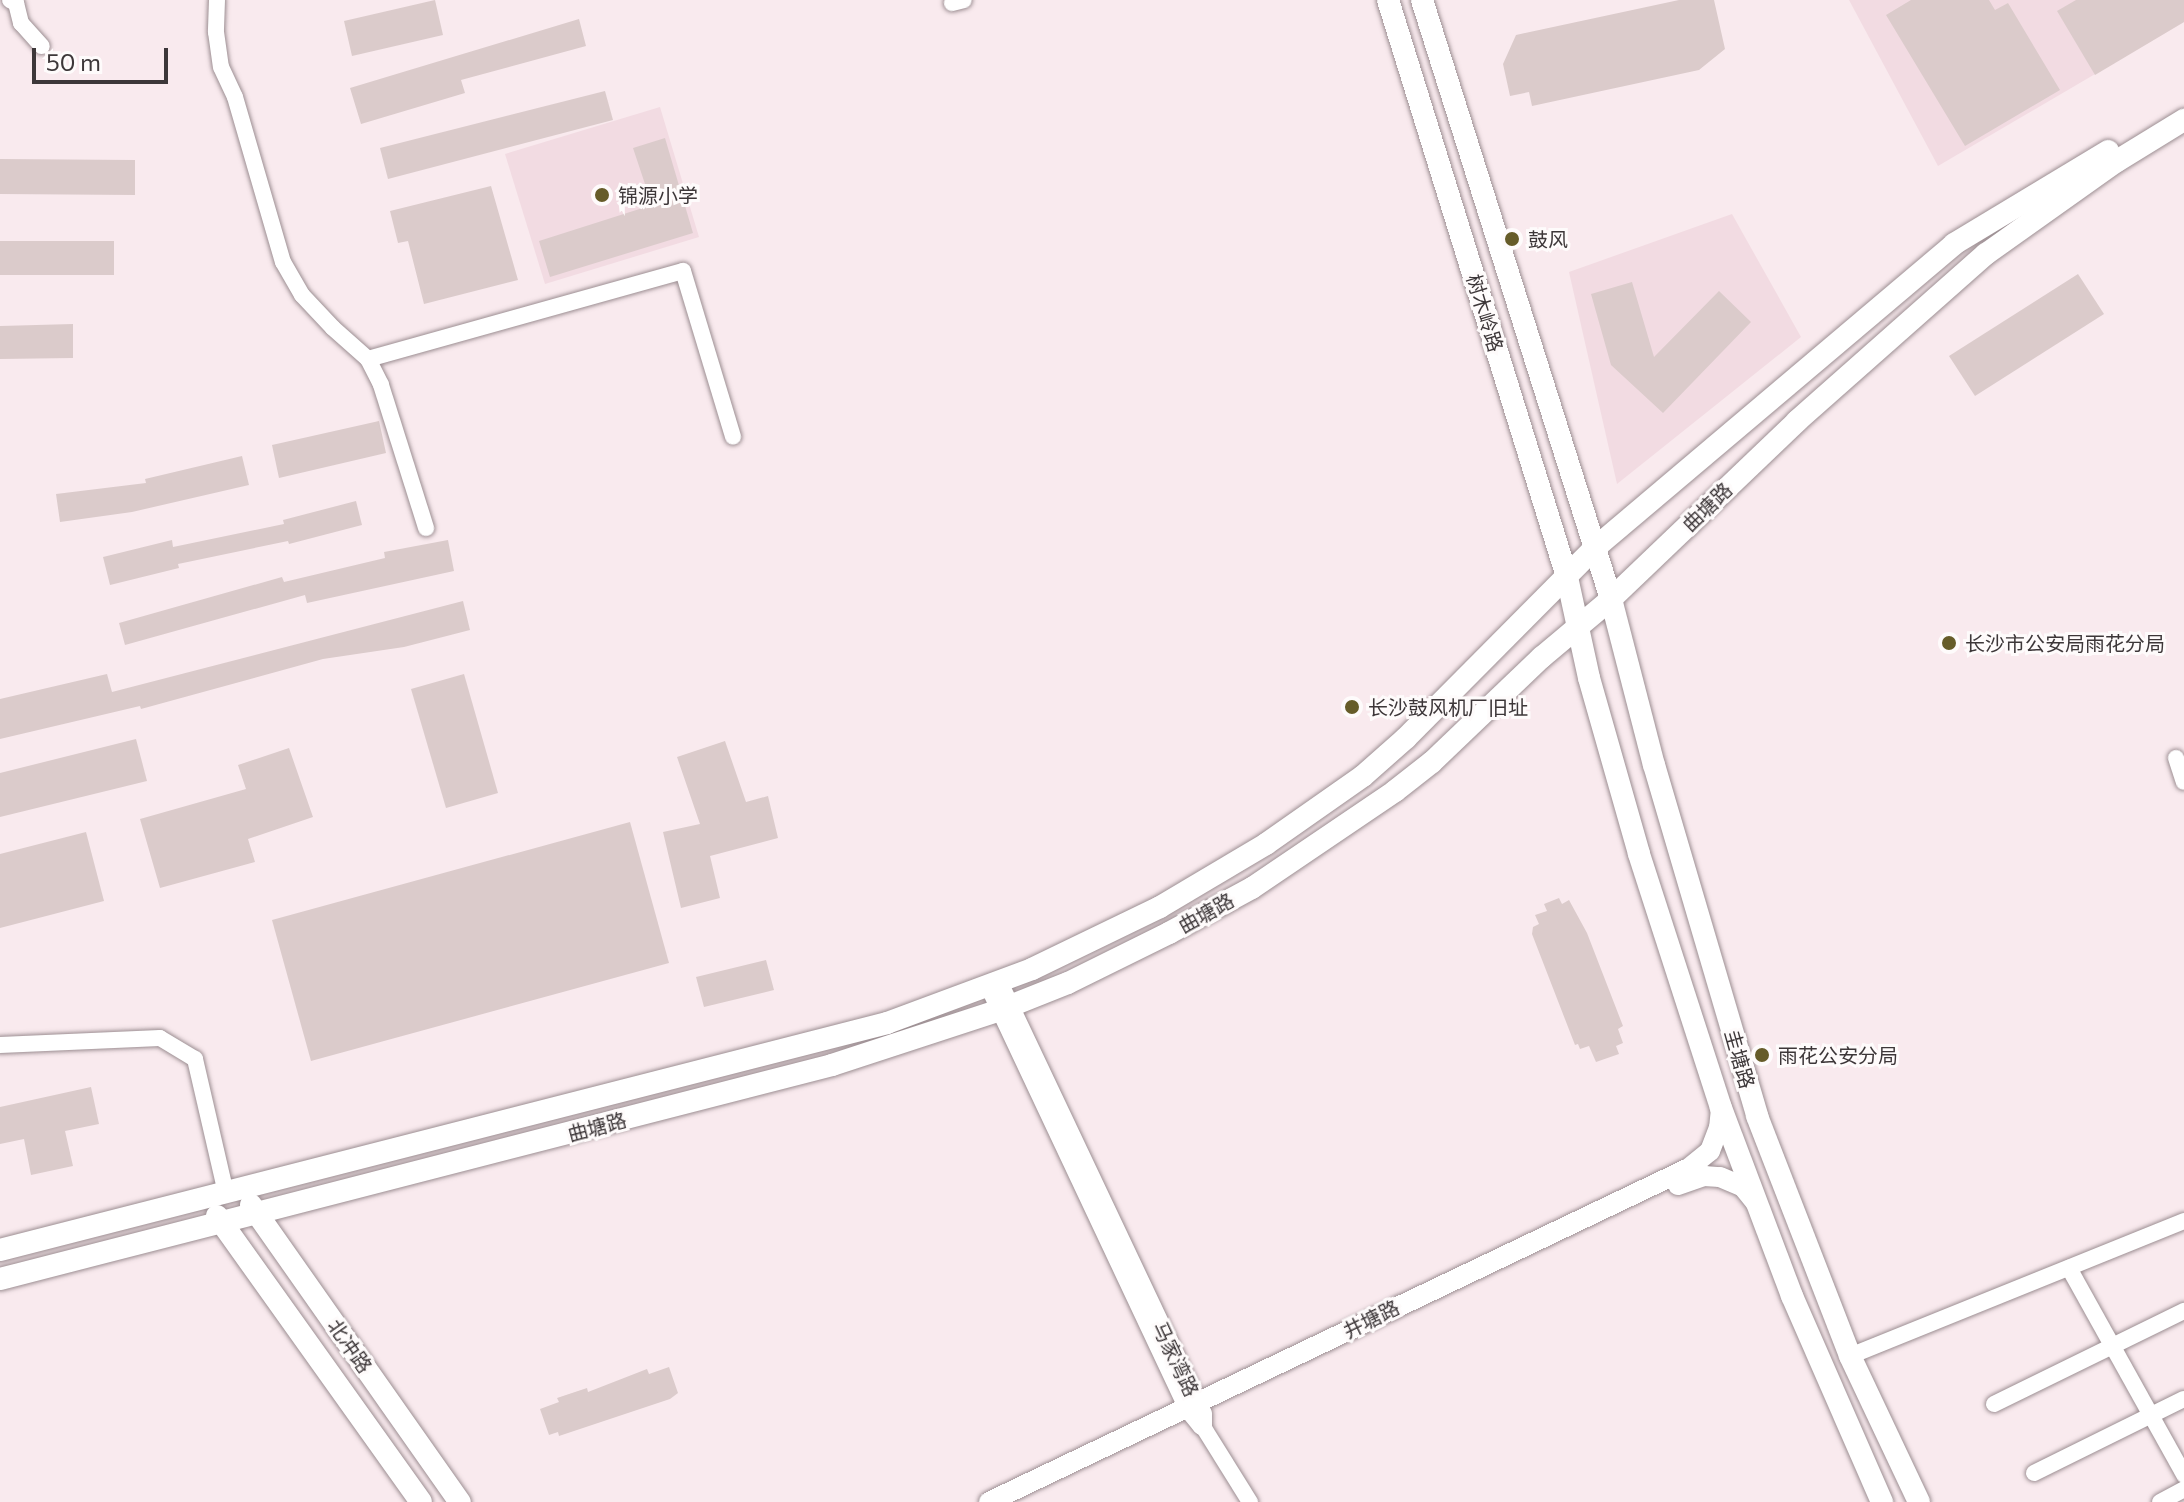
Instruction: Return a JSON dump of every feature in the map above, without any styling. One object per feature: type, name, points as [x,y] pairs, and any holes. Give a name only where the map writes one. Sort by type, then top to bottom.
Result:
[{"type":"main road","name":"树木岭路","points":[[1388,0],[1567,577],[1579,627]]},
{"type":"main road","name":"树木岭路","points":[[1422,0],[1611,599]]},
{"type":"main road","name":"曲塘路","points":[[0,1250],[833,1038],[994,985],[1102,937],[1206,881],[1363,776],[1596,547],[1954,244],[2184,105]]},
{"type":"main road","name":"曲塘路","points":[[0,1279],[832,1065],[1004,1008],[1081,977],[1252,888],[1419,772],[1611,599],[1797,421],[1986,254],[2117,161],[2184,120]]},
{"type":"main road","name":"圭塘路","points":[[1611,599],[1654,765],[1757,1116],[1850,1356],[1919,1502]]},
{"type":"main road","name":"圭塘路","points":[[1579,627],[1639,854],[1721,1108],[1823,1370],[1882,1502]]},
{"type":"main road","name":"北冲路","points":[[421,1502],[223,1224],[224,1194],[258,1215],[460,1502]]},
{"type":"street","points":[[10,0],[16,3],[21,23],[42,46]]},
{"type":"street","points":[[217,0],[216,32],[221,67],[235,97],[283,262],[302,295],[368,359],[381,385],[426,528]]},
{"type":"street","points":[[368,359],[683,271],[733,437]]},
{"type":"street","points":[[2176,758],[2184,782]]},
{"type":"street","name":"马家湾路","points":[[994,985],[1197,1414]]},
{"type":"street","points":[[0,1045],[160,1038],[195,1059],[224,1194]]},
{"type":"street","name":"井塘路","points":[[989,1502],[1197,1414],[1689,1168],[1710,1151],[1719,1128],[1721,1108]]},
{"type":"street","name":"井塘路","points":[[1014,1502],[1692,1179],[1704,1176],[1732,1180],[1743,1187],[1757,1205]]},
{"type":"street","points":[[1850,1356],[2184,1221]]},
{"type":"street","points":[[2069,1268],[2184,1475]]},
{"type":"street","points":[[1994,1404],[2184,1311]]},
{"type":"street","points":[[2034,1473],[2184,1399]]},
{"type":"street","points":[[1197,1414],[1250,1502]]},
{"type":"street","points":[[2160,1502],[2184,1489]]},
{"type":"shaded area","points":[[1849,0],[2184,0],[2184,22],[1938,166]]},
{"type":"shaded area","name":"锦源小学","points":[[660,107],[699,237],[545,284],[505,154]]},
{"type":"shaded area","points":[[1732,214],[1801,337],[1617,484],[1569,272]]},
{"type":"building","points":[[435,0],[443,35],[352,56],[344,21]]},
{"type":"building","points":[[1679,0],[1714,0],[1725,49],[1699,70],[1532,106],[1529,92],[1510,96],[1503,64],[1516,35]]},
{"type":"building","points":[[1911,0],[1989,0],[1995,10],[2008,3],[2060,90],[1965,146],[1886,15]]},
{"type":"building","points":[[2076,0],[2184,0],[2184,22],[2095,75],[2057,11]]},
{"type":"building","points":[[579,19],[586,46],[461,80],[465,93],[361,124],[350,88]]},
{"type":"building","points":[[605,91],[613,120],[388,179],[380,148]]},
{"type":"building","points":[[665,138],[693,233],[550,277],[539,241],[652,205],[633,148]]},
{"type":"building","points":[[0,159],[135,160],[135,195],[0,194]]},
{"type":"building","points":[[491,186],[518,280],[424,304],[408,241],[398,243],[390,211]]},
{"type":"building","points":[[0,241],[114,241],[114,275],[0,275]]},
{"type":"building","points":[[2078,274],[2104,314],[1975,396],[1949,356]]},
{"type":"building","points":[[1632,282],[1654,357],[1719,291],[1751,322],[1663,413],[1611,365],[1591,294]]},
{"type":"building","points":[[73,324],[73,358],[0,359],[0,326]]},
{"type":"building","points":[[379,421],[386,453],[279,478],[272,445]]},
{"type":"building","points":[[242,456],[249,485],[132,512],[60,522],[56,494],[146,483],[145,479]]},
{"type":"building","points":[[356,501],[362,525],[289,544],[288,541],[178,564],[179,568],[110,585],[103,557],[172,540],[173,547],[284,524],[283,520]]},
{"type":"building","points":[[448,540],[454,571],[307,603],[305,595],[125,645],[119,623],[282,577],[284,582],[385,558],[384,552]]},
{"type":"building","points":[[463,601],[470,630],[404,647],[323,659],[141,709],[140,706],[0,739],[0,699],[107,674],[112,692]]},
{"type":"building","points":[[464,674],[498,793],[446,808],[411,689]]},
{"type":"building","points":[[136,739],[147,781],[0,817],[0,773]]},
{"type":"building","points":[[725,741],[746,802],[768,796],[778,838],[710,856],[720,898],[681,908],[663,832],[700,824],[677,757]]},
{"type":"building","points":[[289,748],[313,817],[248,839],[255,862],[160,888],[140,819],[246,789],[238,765]]},
{"type":"building","points":[[630,822],[669,963],[311,1061],[272,920]]},
{"type":"building","points":[[86,832],[104,901],[0,928],[0,854]]},
{"type":"building","points":[[1559,898],[1562,904],[1569,900],[1587,933],[1623,1026],[1618,1029],[1623,1043],[1616,1046],[1619,1054],[1596,1062],[1589,1046],[1580,1049],[1578,1044],[1575,1045],[1532,934],[1533,927],[1539,924],[1535,915],[1547,911],[1544,904]]},
{"type":"building","points":[[766,960],[774,990],[704,1007],[696,977]]},
{"type":"building","points":[[91,1087],[99,1124],[65,1131],[73,1166],[31,1175],[24,1139],[0,1144],[0,1107]]},
{"type":"building","points":[[669,1367],[678,1393],[670,1399],[559,1436],[558,1432],[549,1435],[540,1409],[559,1402],[557,1398],[587,1388],[588,1392],[647,1369],[649,1374]]},
{"type":"place","name":"锦源小学","points":[[602,195]]},
{"type":"place","name":"鼓风","points":[[1512,239]]},
{"type":"place","name":"长沙市公安局雨花分局","points":[[1949,643]]},
{"type":"place","name":"长沙鼓风机厂旧址","points":[[1352,707]]},
{"type":"place","name":"雨花公安分局","points":[[1762,1055]]}]
